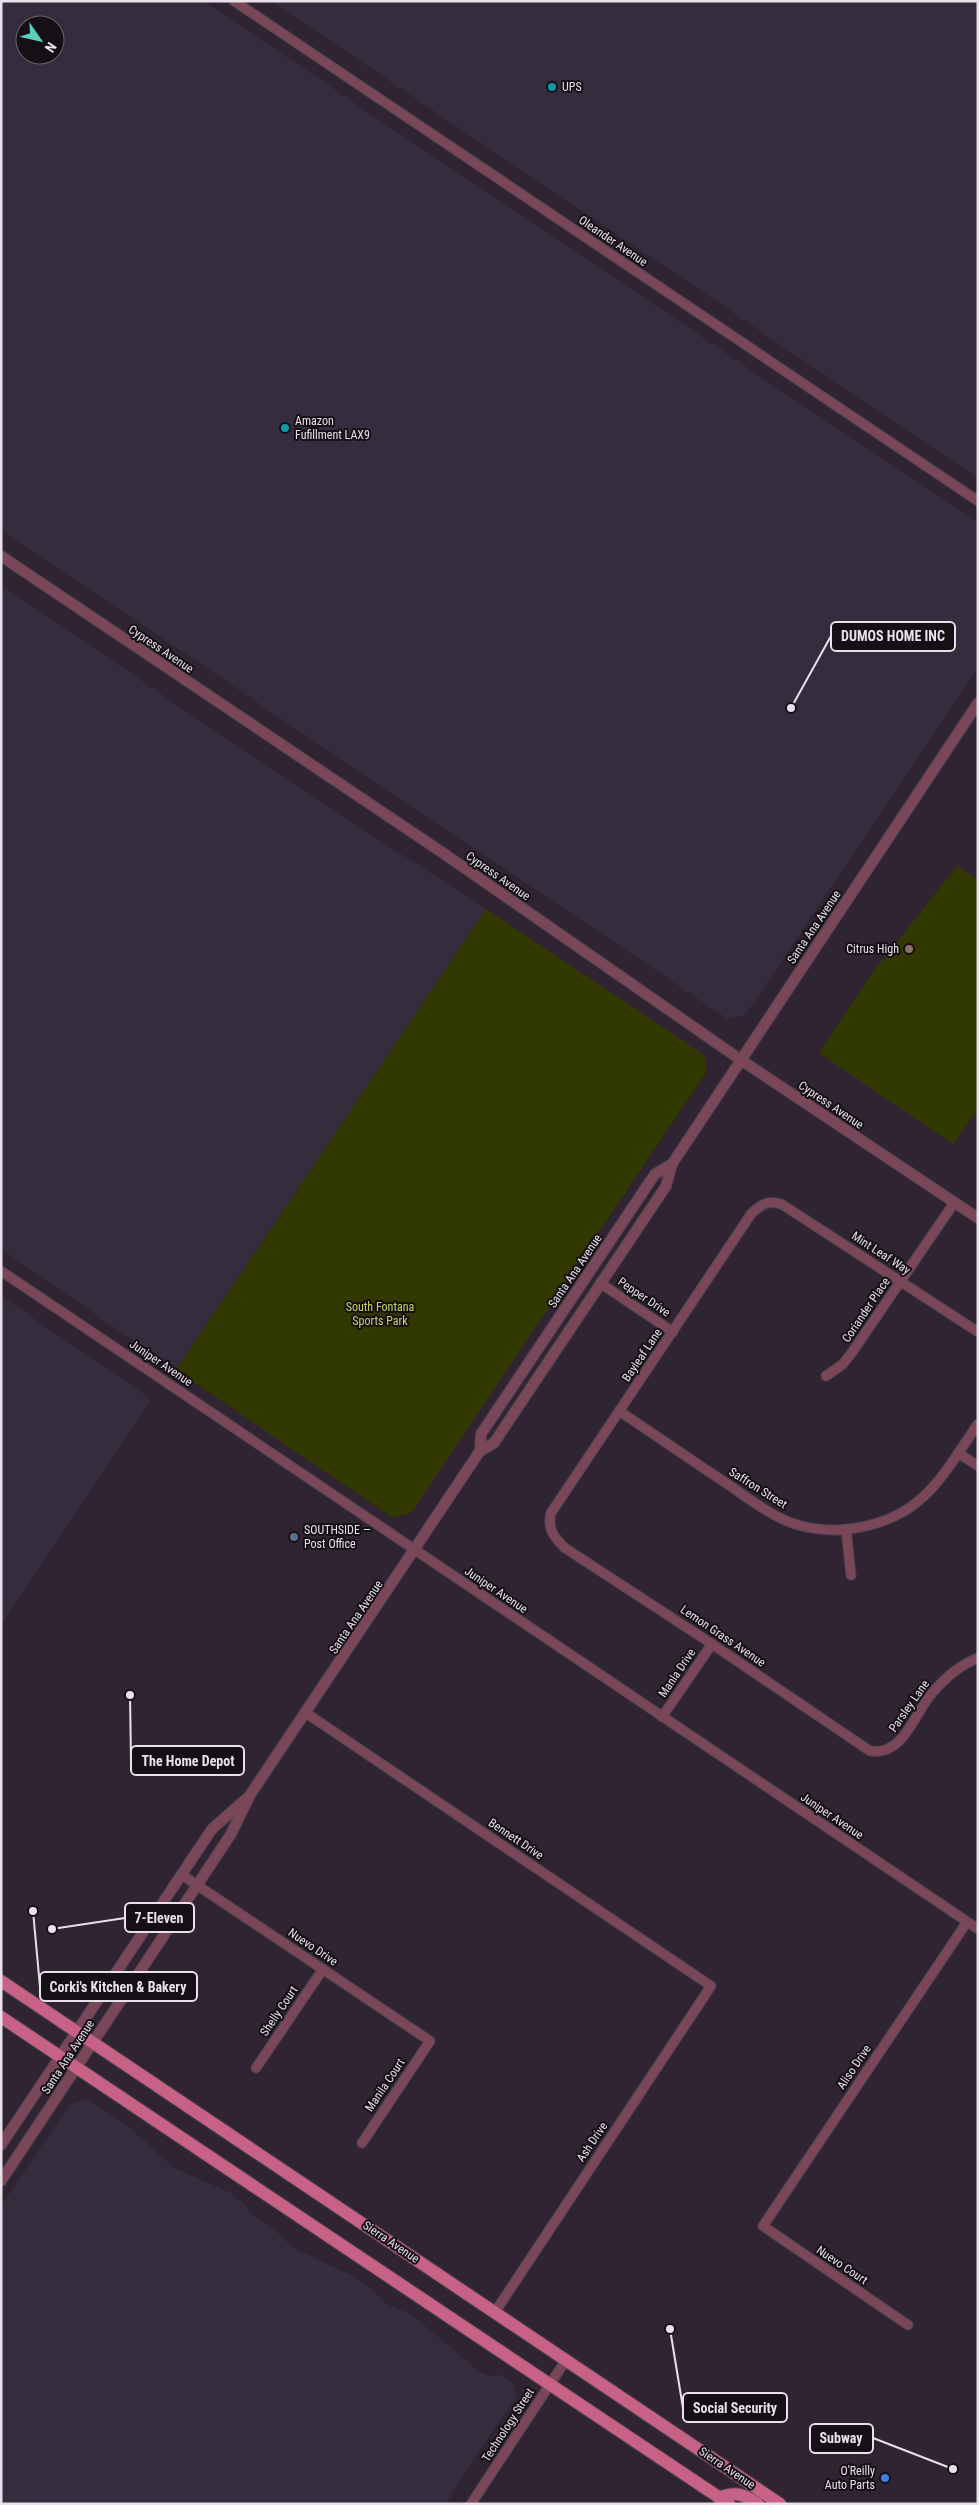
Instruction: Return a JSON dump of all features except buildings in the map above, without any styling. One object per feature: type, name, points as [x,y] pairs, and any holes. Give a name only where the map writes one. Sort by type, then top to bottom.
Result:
[{"type":"main road","name":"Sierra Avenue","points":[[1,1981],[780,2504]]},
{"type":"main road","points":[[1,2016],[724,2501],[733,2492],[742,2494],[758,2504]]},
{"type":"street","name":"Oleander Avenue","points":[[234,1],[978,501]]},
{"type":"street","name":"Cypress Avenue","points":[[1,556],[451,858],[741,1060],[978,1218]]},
{"type":"street","name":"Santa Ana Avenue","points":[[1,2181],[231,1834],[250,1795],[415,1551],[480,1451],[494,1443],[666,1186],[672,1164],[978,703]]},
{"type":"street","name":"Santa Ana Avenue","points":[[480,1451],[481,1434],[655,1174],[672,1164]]},
{"type":"street","name":"Mint Leaf Way","points":[[769,1202],[783,1205],[978,1332]]},
{"type":"street","name":"Bayleaf Lane","points":[[551,1531],[549,1522],[551,1513],[752,1214],[757,1208],[769,1202]]},
{"type":"street","name":"Coriander Place","points":[[826,1376],[843,1364],[954,1202]]},
{"type":"street","name":"Juniper Avenue","points":[[1,1271],[978,1929]]},
{"type":"street","name":"Pepper Drive","points":[[600,1283],[673,1332]]},
{"type":"street","name":"Saffron Street","points":[[619,1411],[777,1516],[798,1525],[814,1528],[846,1529],[881,1522],[910,1508],[935,1484],[978,1424]]},
{"type":"street","points":[[958,1453],[978,1466]]},
{"type":"street","points":[[846,1529],[851,1575]]},
{"type":"street","name":"Lemon Grass Avenue","points":[[551,1531],[565,1548],[712,1644],[870,1751],[886,1751]]},
{"type":"street","name":"Manla Drive","points":[[662,1717],[712,1644]]},
{"type":"street","name":"Parsley Lane","points":[[886,1751],[900,1740],[931,1694],[943,1681],[978,1658]]},
{"type":"street","name":"Bennett Drive","points":[[306,1713],[711,1986]]},
{"type":"street","name":"Santa Ana Avenue","points":[[1,2144],[212,1830],[250,1795]]},
{"type":"street","name":"Nuevo Drive","points":[[182,1875],[430,2042]]},
{"type":"street","name":"Aliso Drive","points":[[762,2226],[967,1922]]},
{"type":"street","name":"Shelly Court","points":[[256,2068],[323,1969]]},
{"type":"street","name":"Ash Drive","points":[[495,2312],[711,1986]]},
{"type":"street","name":"Manila Court","points":[[362,2143],[430,2042]]},
{"type":"street","name":"Nuevo Court","points":[[762,2226],[908,2325]]},
{"type":"street","name":"Technology Street","points":[[471,2504],[566,2360]]},
{"type":"shaded area","points":[[1,1],[203,1],[978,523],[978,668],[745,1015],[728,1019],[1,530]]},
{"type":"shaded area","points":[[271,1],[978,1],[978,478]]},
{"type":"shaded area","points":[[1,585],[293,784],[486,909],[176,1370],[1,1249]]},
{"type":"shaded area","points":[[1,1296],[151,1399],[1,1625]]},
{"type":"shaded area","points":[[88,2099],[127,2125],[174,2168],[231,2193],[252,2214],[277,2232],[292,2247],[354,2277],[368,2286],[386,2304],[408,2313],[423,2324],[477,2370],[489,2376],[501,2375],[513,2383],[516,2397],[467,2469],[446,2504],[1,2504],[1,2206],[69,2105]]},
{"type":"green space","points":[[957,866],[978,880],[978,1109],[953,1144],[819,1053],[873,972]]},
{"type":"green space","name":"South Fontana Sports Park","points":[[486,909],[704,1055],[707,1071],[411,1513],[393,1518],[176,1370]]},
{"type":"place","name":"UPS","points":[[552,87]]},
{"type":"place","name":"Amazon Fufillment LAX9","points":[[285,428]]},
{"type":"place","name":"DUMOS HOME INC","points":[[791,708]]},
{"type":"place","name":"Citrus High","points":[[909,949]]},
{"type":"place","name":"SOUTHSIDE — Post Office","points":[[294,1537]]},
{"type":"place","name":"The Home Depot","points":[[130,1695]]},
{"type":"place","name":"Corki's Kitchen & Bakery","points":[[33,1911]]},
{"type":"place","name":"7-Eleven","points":[[52,1929]]},
{"type":"place","name":"Social Security","points":[[670,2329]]},
{"type":"place","name":"Subway","points":[[953,2469]]},
{"type":"place","name":"O'Reilly Auto Parts","points":[[885,2478]]}]
